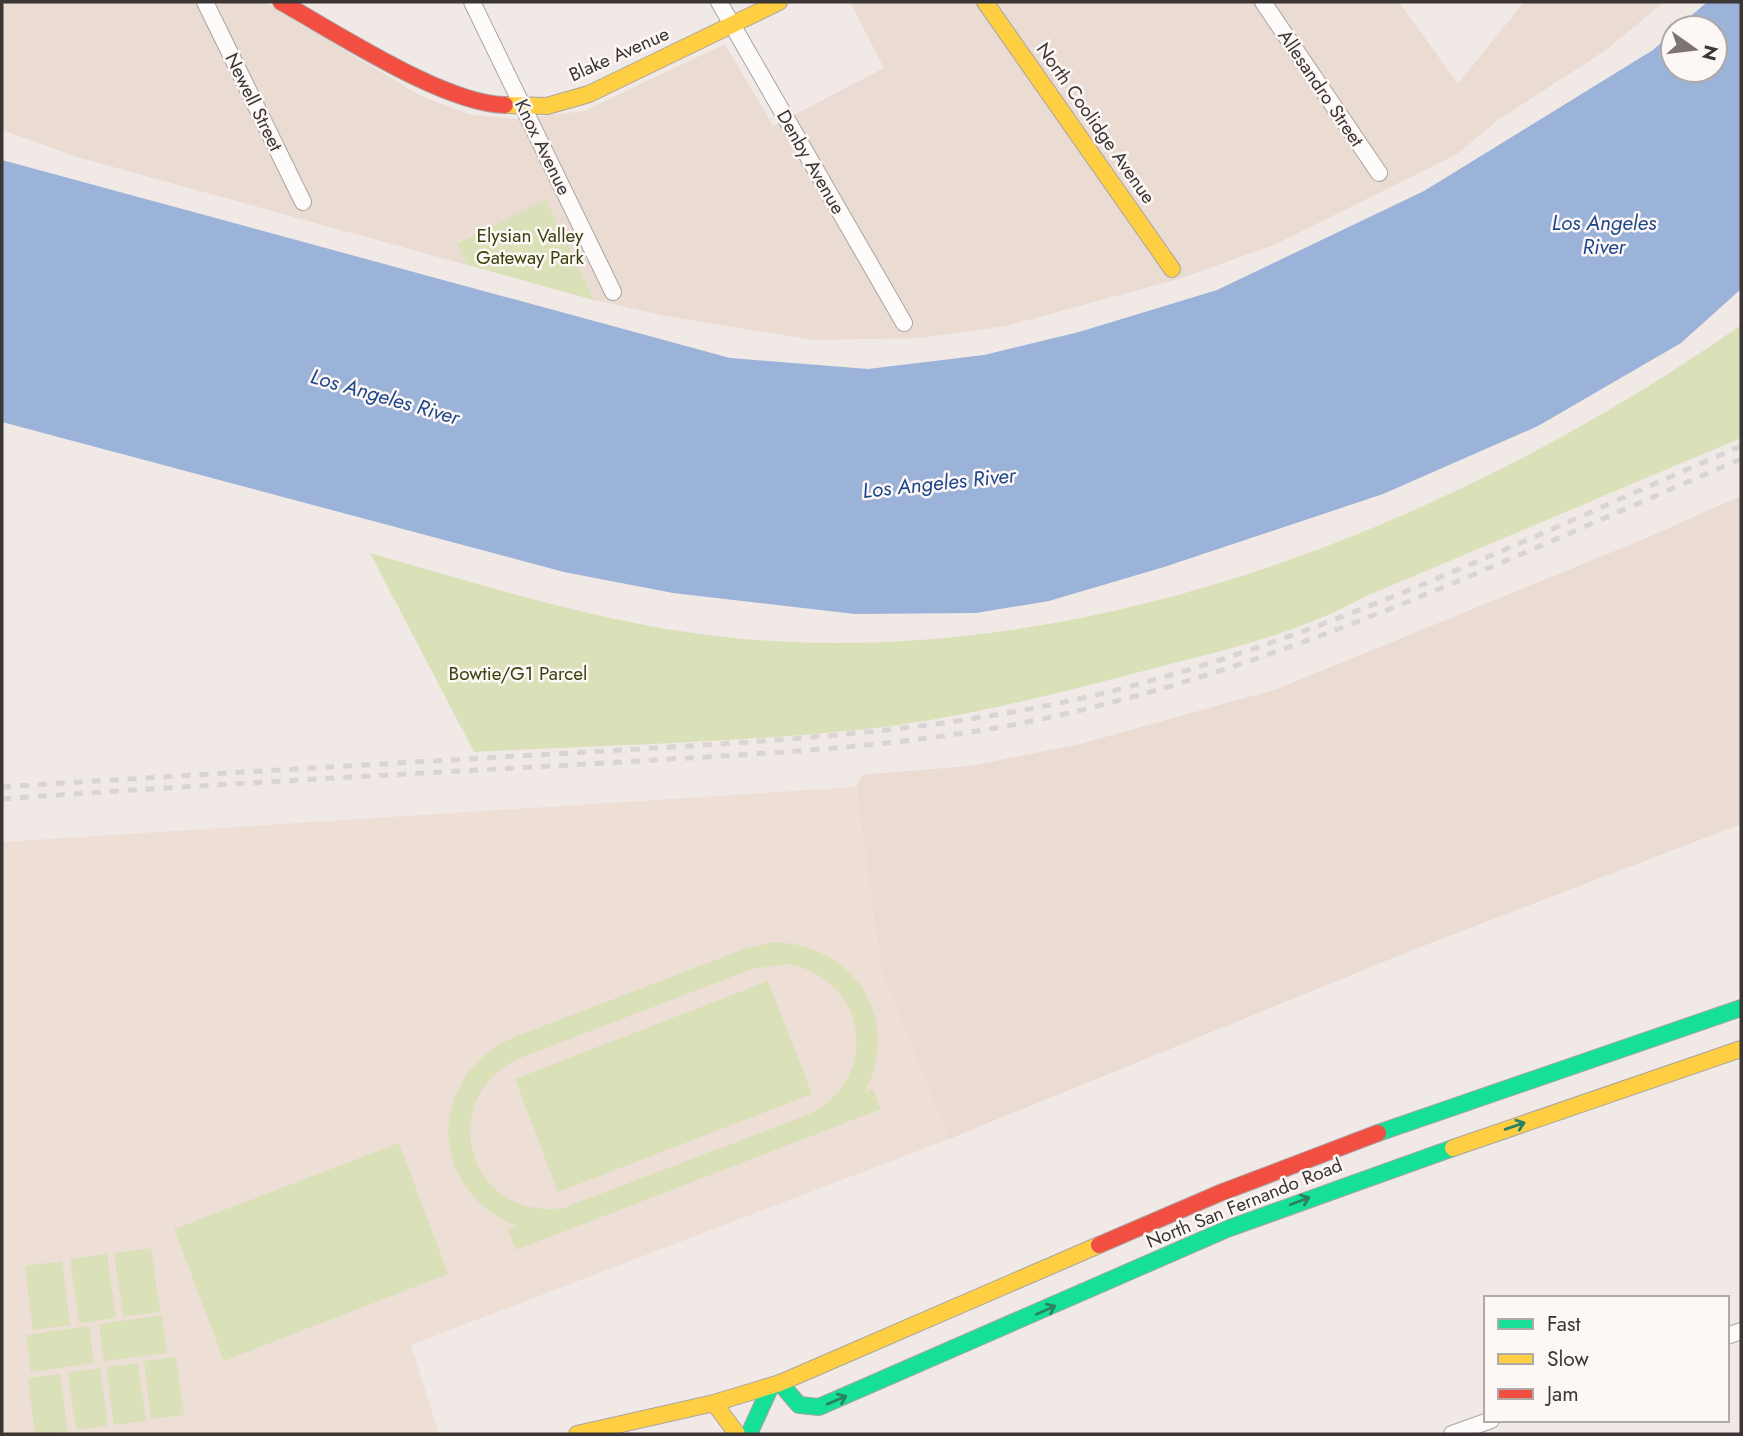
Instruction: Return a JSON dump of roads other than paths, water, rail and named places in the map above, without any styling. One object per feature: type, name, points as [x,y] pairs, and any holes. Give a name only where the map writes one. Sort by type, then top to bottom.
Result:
[{"type":"street","name":"Newell Street","points":[[205,2],[303,202]]},
{"type":"street","name":"Blake Avenue","points":[[282,2],[445,91],[491,105],[523,106],[547,106],[589,94],[779,2]]},
{"type":"street","name":"Knox Avenue","points":[[472,2],[613,292]]},
{"type":"street","name":"Denby Avenue","points":[[719,2],[904,323]]},
{"type":"street","name":"North Coolidge Avenue","points":[[985,2],[1172,269]]},
{"type":"street","name":"Allesandro Street","points":[[1263,2],[1380,173]]},
{"type":"street","name":"North San Fernando Road","points":[[577,1434],[619,1430],[776,1385],[1259,1177],[1741,1008]]},
{"type":"street","name":"North San Fernando Road","points":[[776,1385],[799,1405],[819,1407],[1239,1225],[1338,1186],[1741,1049]]},
{"type":"street","points":[[749,1434],[776,1385]]},
{"type":"street","points":[[714,1403],[737,1434]]},
{"type":"street","points":[[1452,1434],[1485,1422]]},
{"type":"water","name":"Los Angeles River","points":[[1707,2],[1741,2],[1741,289],[1681,343],[1538,426],[1383,494],[1164,567],[1049,601],[976,613],[855,614],[673,593],[564,572],[2,422],[2,160],[730,358],[868,369],[984,355],[1079,332],[1217,290],[1424,191],[1659,45],[1659,84],[1729,84],[1729,14],[1693,14]]},
{"type":"railway","points":[[2,787],[793,739],[918,726],[1042,707],[1186,671],[1347,615],[1427,583],[1741,446]]},
{"type":"railway","points":[[2,799],[783,752],[945,736],[1051,717],[1141,695],[1316,637],[1487,569],[1741,459]]},
{"type":"park label","name":"Elysian Valley Gateway Park","points":[[530,246]]},
{"type":"park label","name":"Bowtie/G1 Parcel","points":[[518,673]]}]
